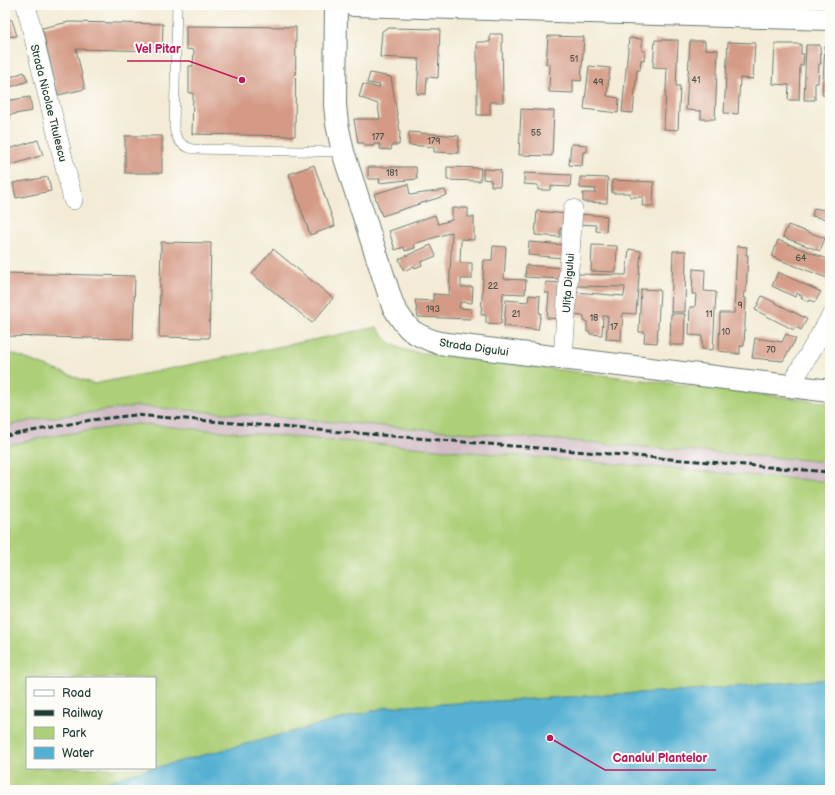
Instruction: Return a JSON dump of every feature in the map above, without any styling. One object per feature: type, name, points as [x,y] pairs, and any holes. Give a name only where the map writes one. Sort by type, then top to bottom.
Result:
[{"type":"street","name":"Strada Nicolae Titulescu","points":[[26,5],[73,200]]},
{"type":"street","name":"Strada Digului","points":[[336,5],[335,105],[342,152],[393,306],[404,324],[416,336],[439,343],[830,390]]},
{"type":"street","points":[[354,5],[761,11],[830,19]]},
{"type":"street","name":"Ulița Digului","points":[[563,358],[573,209]]},
{"type":"street","points":[[791,385],[830,318]]},
{"type":"lane","points":[[177,5],[174,126],[176,137],[183,145],[193,149],[342,152]]},
{"type":"shaded area","points":[[138,406],[830,462],[830,482],[137,424],[45,437],[5,446],[5,426],[40,419]]},
{"type":"green space","points":[[377,327],[384,337],[392,344],[402,349],[414,352],[830,403],[830,462],[138,406],[40,419],[5,426],[5,351],[94,384]]},
{"type":"green space","points":[[137,424],[830,482],[830,679],[693,690],[387,707],[156,768],[156,677],[26,677],[26,769],[152,769],[83,790],[5,790],[5,446],[45,437]]},
{"type":"water","points":[[830,679],[830,790],[83,790],[127,775],[150,769],[156,769],[156,767],[387,707],[693,690]]},
{"type":"building","points":[[5,19],[12,20],[17,36],[5,37]]},
{"type":"building","points":[[69,22],[163,24],[162,51],[76,49],[85,89],[58,95],[42,28]]},
{"type":"building","points":[[186,26],[296,27],[295,136],[192,134],[193,93],[189,93],[189,66],[193,66],[194,50],[186,49]]},
{"type":"building","points":[[387,28],[440,29],[438,78],[427,77],[426,94],[417,94],[419,59],[380,57],[382,31]]},
{"type":"building","points":[[490,34],[502,34],[503,102],[490,102],[490,115],[477,115],[477,42],[490,42]]},
{"type":"building","points":[[548,36],[584,37],[581,81],[573,80],[573,93],[549,92],[550,64],[546,64]]},
{"type":"building","points":[[629,38],[642,39],[642,51],[645,51],[644,60],[641,60],[640,70],[637,70],[633,113],[622,112]]},
{"type":"building","points":[[655,40],[678,40],[676,86],[680,86],[678,130],[664,129],[667,68],[653,67]]},
{"type":"building","points":[[690,41],[705,41],[705,49],[718,50],[715,119],[701,119],[701,111],[686,110]]},
{"type":"building","points":[[728,42],[755,43],[753,79],[740,78],[738,114],[724,113]]},
{"type":"building","points":[[775,44],[801,44],[801,54],[804,54],[803,65],[800,65],[799,100],[788,100],[789,85],[773,84]]},
{"type":"building","points":[[806,45],[820,45],[821,64],[819,64],[818,83],[815,83],[815,100],[804,100]]},
{"type":"building","points":[[825,46],[830,46],[830,95],[822,95]]},
{"type":"building","points":[[589,66],[610,68],[607,96],[619,98],[618,113],[584,109]]},
{"type":"building","points":[[24,72],[28,81],[5,89],[5,79]]},
{"type":"building","points":[[370,73],[391,77],[400,132],[399,145],[392,145],[391,150],[380,149],[380,144],[374,144],[374,146],[364,146],[364,143],[358,143],[354,119],[380,119],[378,104],[359,97],[363,84],[379,88],[380,85],[367,83]]},
{"type":"building","points":[[30,97],[32,111],[9,115],[10,120],[5,121],[5,101]]},
{"type":"building","points":[[521,109],[554,111],[552,156],[519,155]]},
{"type":"building","points":[[409,132],[459,136],[458,153],[434,152],[434,147],[409,145]]},
{"type":"building","points":[[125,136],[162,136],[162,173],[125,173]]},
{"type":"building","points":[[38,140],[43,155],[5,167],[5,150]]},
{"type":"building","points":[[571,144],[587,145],[587,152],[583,152],[582,166],[569,165]]},
{"type":"building","points":[[314,165],[335,226],[310,235],[289,174]]},
{"type":"building","points":[[368,167],[416,167],[417,179],[379,183],[380,179],[368,179]]},
{"type":"building","points":[[447,167],[481,168],[480,181],[447,180]]},
{"type":"building","points":[[483,169],[501,170],[500,186],[491,186],[491,180],[483,179]]},
{"type":"building","points":[[524,173],[571,175],[570,187],[551,186],[550,190],[538,190],[538,185],[524,184]]},
{"type":"building","points":[[48,177],[51,191],[16,198],[13,183]]},
{"type":"building","points":[[580,177],[608,178],[607,203],[583,202],[583,193],[595,193],[596,189],[580,188]]},
{"type":"building","points":[[612,180],[654,182],[653,206],[642,206],[643,197],[630,197],[630,193],[612,193]]},
{"type":"building","points":[[408,184],[410,195],[445,190],[447,195],[382,216],[374,194]]},
{"type":"building","points":[[452,208],[468,208],[468,217],[474,217],[474,240],[461,239],[460,263],[472,263],[472,279],[461,279],[461,287],[473,287],[472,303],[460,302],[459,308],[471,309],[470,319],[418,317],[415,300],[433,301],[433,294],[449,295],[452,232],[414,244],[415,248],[405,251],[404,247],[395,250],[389,231],[435,215],[438,224],[452,220]]},
{"type":"building","points":[[814,208],[830,211],[830,220],[812,216]]},
{"type":"building","points":[[537,211],[567,214],[566,229],[560,228],[560,237],[535,235]]},
{"type":"building","points":[[578,214],[607,216],[606,232],[596,231],[596,225],[577,224]]},
{"type":"building","points":[[788,225],[825,238],[820,251],[783,237]]},
{"type":"building","points":[[778,240],[830,260],[830,274],[827,278],[772,257]]},
{"type":"building","points":[[161,242],[211,243],[209,338],[159,337]]},
{"type":"building","points":[[529,242],[564,245],[563,258],[528,255]]},
{"type":"building","points":[[431,245],[436,256],[421,262],[422,265],[415,268],[414,266],[404,271],[399,259]]},
{"type":"building","points":[[592,245],[617,246],[616,272],[591,271]]},
{"type":"building","points":[[493,246],[506,247],[504,279],[526,280],[525,294],[503,293],[501,324],[486,323],[486,315],[481,315],[484,260],[492,260]]},
{"type":"building","points":[[737,246],[747,247],[746,255],[748,255],[746,292],[744,292],[743,298],[746,298],[744,346],[740,346],[740,354],[719,351],[720,313],[734,313]]},
{"type":"building","points":[[273,249],[333,298],[312,323],[252,274]]},
{"type":"building","points":[[629,249],[641,251],[636,314],[623,313],[621,340],[606,339],[608,316],[603,316],[602,335],[590,334],[590,332],[587,332],[587,321],[584,321],[584,316],[572,315],[574,292],[624,296],[625,287],[576,286],[576,274],[626,275]]},
{"type":"building","points":[[673,251],[686,251],[685,312],[671,312]]},
{"type":"building","points":[[526,265],[563,268],[562,279],[525,277]]},
{"type":"building","points":[[693,269],[705,270],[704,291],[716,292],[713,350],[702,349],[702,336],[689,335],[690,307],[695,307],[696,294],[692,294]]},
{"type":"building","points":[[778,272],[821,292],[815,302],[810,300],[809,302],[801,298],[802,296],[797,293],[795,297],[772,286]]},
{"type":"building","points":[[5,273],[135,276],[133,339],[5,336]]},
{"type":"building","points":[[546,282],[563,283],[560,319],[547,318],[549,293],[545,293]]},
{"type":"building","points":[[641,289],[660,290],[657,343],[644,342],[645,332],[639,332]]},
{"type":"building","points":[[529,295],[540,296],[539,313],[541,313],[538,330],[504,326],[506,300],[528,302]]},
{"type":"building","points":[[762,296],[807,319],[801,330],[796,327],[794,330],[755,310]]},
{"type":"building","points":[[671,314],[685,314],[684,345],[670,345]]},
{"type":"building","points":[[786,334],[796,339],[783,361],[752,358],[755,338],[782,342]]},
{"type":"railway","points":[[5,436],[91,420],[136,415],[830,472]]},
{"type":"place","name":"Vel Pitar","points":[[242,80]]},
{"type":"place","name":"Canalul Plantelor","points":[[550,738]]}]
